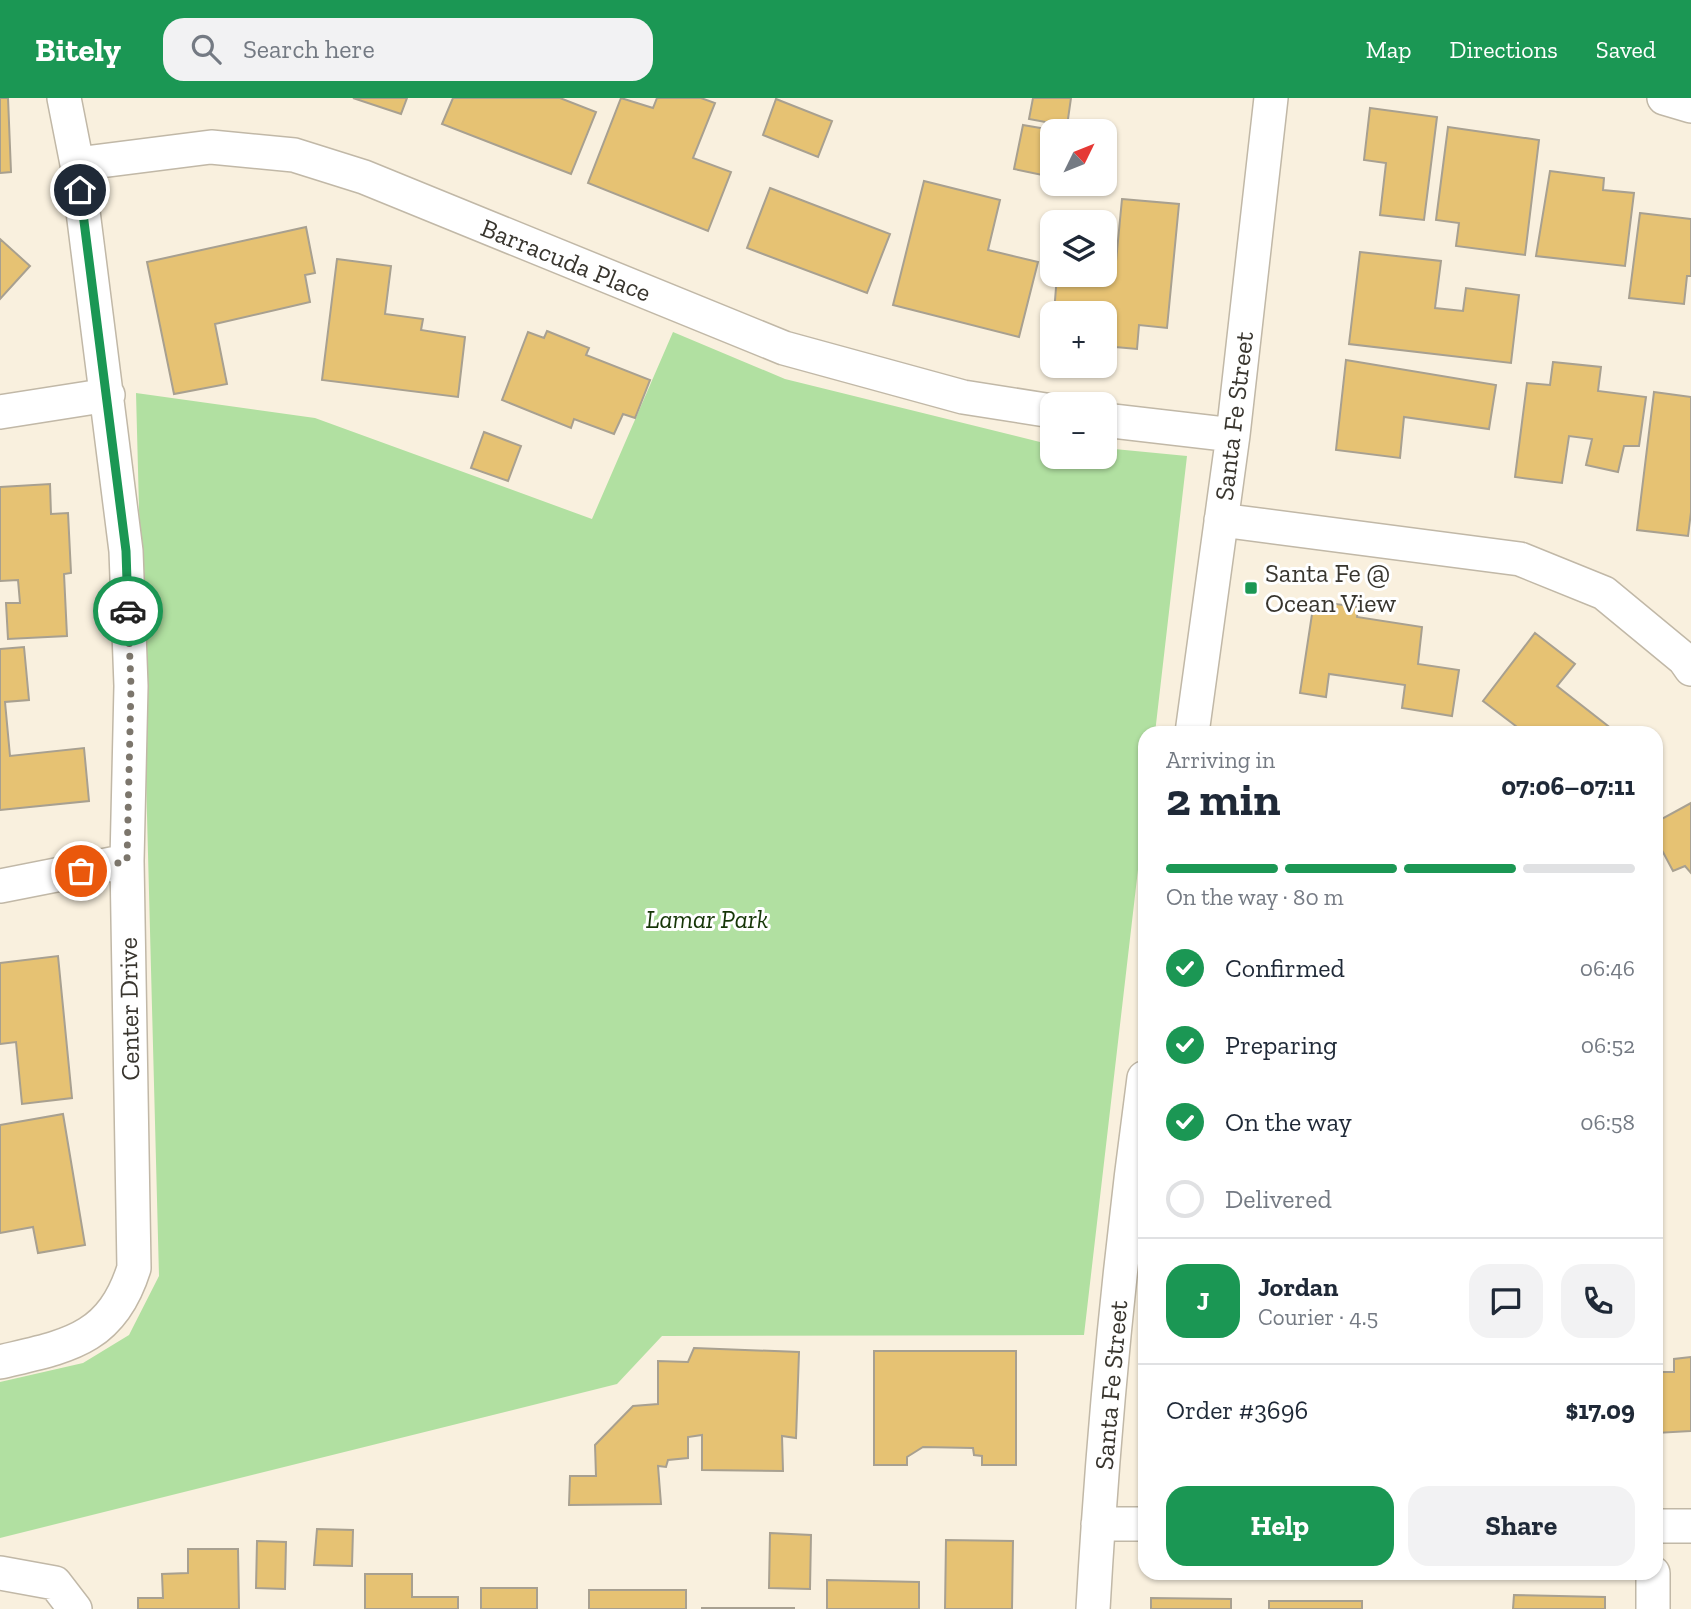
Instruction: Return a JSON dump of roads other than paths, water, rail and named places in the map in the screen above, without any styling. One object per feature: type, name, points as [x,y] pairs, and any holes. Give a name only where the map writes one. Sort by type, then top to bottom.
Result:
[{"type":"street","name":"Center Drive","points":[[0,1362],[71,1345],[101,1327],[125,1295],[134,1268],[127,861],[131,686],[126,551],[77,164],[64,98]]},
{"type":"street","name":"Santa Fe Street","points":[[1193,726],[1233,435],[1271,98]]},
{"type":"street","points":[[1664,98],[1691,106]]},
{"type":"street","name":"Barracuda Place","points":[[77,164],[211,147],[294,155],[364,177],[784,348],[963,397],[1040,409]]},
{"type":"street","points":[[0,412],[108,395]]},
{"type":"street","points":[[1117,422],[1233,435]]},
{"type":"street","points":[[1221,520],[1520,559],[1605,593],[1684,659],[1691,669]]},
{"type":"street","points":[[0,886],[127,861]]},
{"type":"street","name":"Santa Fe Street","points":[[1093,1609],[1098,1524],[1130,1181],[1138,1123]]},
{"type":"street","points":[[1098,1524],[1138,1524]]},
{"type":"street","points":[[1663,1526],[1691,1526]]},
{"type":"street","points":[[0,1573],[55,1583],[75,1609]]},
{"type":"street","points":[[1653,1580],[1653,1609]]},
{"type":"place","name":"Santa Fe @ Ocean View","points":[[1251,588]]},
{"type":"park label","name":"Lamar Park","points":[[707,919]]}]
